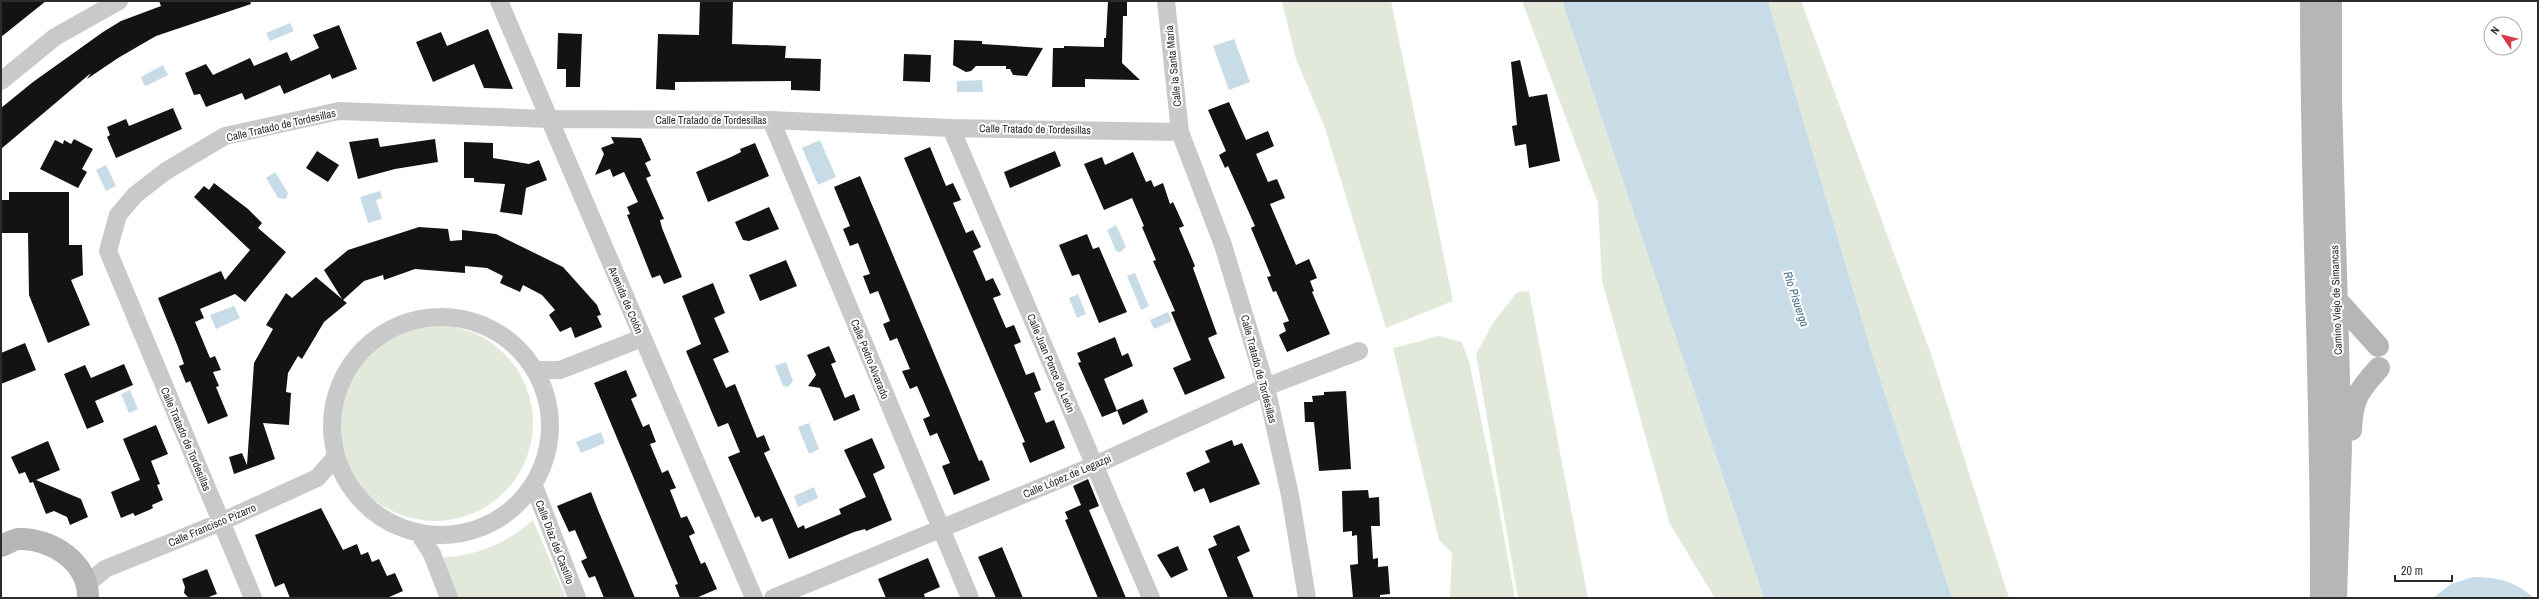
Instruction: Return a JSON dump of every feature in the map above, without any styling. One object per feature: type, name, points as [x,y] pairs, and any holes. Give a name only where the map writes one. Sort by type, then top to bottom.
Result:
[{"type":"street","points":[[1,81],[55,37],[119,1]]},
{"type":"street","name":"Avenida de Colón","points":[[499,1],[754,598]]},
{"type":"street","name":"Calle la Santa María","points":[[1166,1],[1180,132]]},
{"type":"street","name":"Camino Viejo de Simancas","points":[[2311,1],[2312,175],[2321,512],[2321,598]]},
{"type":"street","name":"Camino Viejo de Simancas","points":[[2331,1],[2336,299],[2341,448],[2336,598]]},
{"type":"street","name":"Calle Tratado de Tordesillas","points":[[253,598],[108,251],[118,215],[135,195],[166,171],[225,136],[339,111],[549,119],[771,120],[951,128],[1180,132],[1224,245],[1266,387],[1290,495],[1308,598]]},
{"type":"street","name":"Calle Pedro Alvarado","points":[[771,120],[970,598]]},
{"type":"street","name":"Calle Juan Ponce de León","points":[[951,128],[1151,598]]},
{"type":"street","points":[[2312,175],[2323,237],[2328,335],[2338,358],[2330,374],[2330,443],[2321,512]]},
{"type":"street","points":[[2336,299],[2378,346]]},
{"type":"street","points":[[452,316],[489,327],[520,349],[536,370],[543,389],[550,407],[551,434],[546,461],[534,486],[511,511],[481,526],[454,534],[436,534],[418,532],[390,524],[360,502],[344,479],[336,458],[331,434],[335,396],[352,361],[380,335],[414,319],[452,316]]},
{"type":"street","points":[[536,370],[560,370],[642,338]]},
{"type":"street","name":"Calle López de Legazpi","points":[[773,598],[1095,465],[1266,387],[1359,350]]},
{"type":"street","points":[[2341,598],[2347,567],[2352,409],[2359,390],[2379,368]]},
{"type":"street","points":[[543,389],[560,370]]},
{"type":"street","name":"Calle Francisco Pizarro","points":[[84,583],[105,569],[221,522],[317,478],[336,458]]},
{"type":"street","name":"Calle Francisco Pizarro","points":[[317,478],[344,479]]},
{"type":"street","name":"Calle Díaz del Castillo","points":[[534,486],[577,598]]},
{"type":"street","points":[[418,532],[432,554],[449,598]]},
{"type":"street","points":[[432,554],[436,534]]},
{"type":"street","points":[[6,538],[39,542],[57,548],[84,583]]},
{"type":"green space","points":[[1282,1],[1391,1],[1453,301],[1386,328],[1325,128],[1296,59]]},
{"type":"green space","points":[[1522,1],[1562,1],[1764,598],[1715,598],[1670,524],[1602,281],[1598,203]]},
{"type":"green space","points":[[1768,1],[1801,1],[1931,354],[2009,598],[1952,598],[1873,357]]},
{"type":"green space","points":[[1529,291],[1588,598],[1518,598],[1476,354],[1493,323],[1517,292]]},
{"type":"green space","points":[[425,325],[445,325],[473,332],[481,336],[497,347],[511,361],[526,385],[533,413],[533,433],[526,461],[511,485],[497,499],[473,514],[445,521],[425,521],[397,514],[389,510],[373,499],[359,485],[344,461],[337,433],[337,413],[344,385],[348,377],[359,361],[373,347],[397,332]]},
{"type":"green space","points":[[1439,336],[1462,342],[1469,361],[1497,497],[1515,598],[1450,598],[1452,553],[1439,540],[1393,348]]},
{"type":"green space","points":[[533,520],[566,598],[458,598],[441,558],[466,555],[490,547],[512,536]]},
{"type":"water","name":"Río Pisuerga","points":[[1562,1],[1768,1],[1873,357],[1952,598],[1764,598]]},
{"type":"water","points":[[290,23],[294,31],[270,41],[266,33]]},
{"type":"water","points":[[1234,39],[1250,82],[1229,90],[1213,46]]},
{"type":"water","points":[[163,65],[168,75],[146,86],[141,77]]},
{"type":"water","points":[[982,80],[983,92],[957,92],[957,81]]},
{"type":"water","points":[[820,140],[836,177],[818,185],[802,148]]},
{"type":"water","points":[[106,165],[116,186],[106,191],[96,170]]},
{"type":"water","points":[[275,172],[288,193],[286,199],[278,198],[266,178]]},
{"type":"water","points":[[380,191],[382,198],[376,200],[382,219],[368,223],[360,197]]},
{"type":"water","points":[[1116,225],[1126,247],[1120,252],[1116,251],[1107,230]]},
{"type":"water","points":[[1135,273],[1149,306],[1141,310],[1127,276]]},
{"type":"water","points":[[1078,294],[1086,314],[1077,318],[1069,298]]},
{"type":"water","points":[[234,306],[240,318],[216,329],[210,315]]},
{"type":"water","points":[[1168,312],[1172,321],[1154,329],[1150,320]]},
{"type":"water","points":[[786,362],[793,381],[788,387],[783,386],[775,366]]},
{"type":"water","points":[[130,390],[138,409],[129,413],[121,394]]},
{"type":"water","points":[[809,423],[819,449],[809,454],[798,427]]},
{"type":"water","points":[[601,432],[605,443],[581,453],[576,442]]},
{"type":"water","points":[[814,487],[818,498],[798,507],[794,496]]},
{"type":"water","points":[[2473,577],[2506,581],[2527,592],[2534,598],[2433,598],[2451,584]]},
{"type":"building","points":[[1,1],[46,1],[1,37]]},
{"type":"building","points":[[159,1],[250,1],[251,4],[156,36],[118,58],[87,79],[91,73],[1,149],[1,108],[33,82],[103,32],[121,21],[161,6]]},
{"type":"building","points":[[700,1],[733,1],[732,44],[786,46],[785,58],[821,59],[820,91],[791,90],[791,81],[675,82],[675,90],[656,89],[658,34],[699,35]]},
{"type":"building","points":[[1108,1],[1127,1],[1127,16],[1123,16],[1122,63],[1140,80],[1085,79],[1085,87],[1052,87],[1053,48],[1064,48],[1064,46],[1104,47],[1104,38],[1106,38]]},
{"type":"building","points":[[339,25],[357,69],[332,79],[330,74],[284,94],[280,85],[245,100],[242,93],[206,107],[200,94],[194,95],[185,73],[206,64],[213,75],[250,58],[254,66],[287,52],[291,61],[319,48],[313,35]]},
{"type":"building","points":[[488,29],[513,89],[484,88],[474,64],[433,82],[416,42],[441,32],[447,46]]},
{"type":"building","points":[[558,33],[582,34],[580,87],[566,87],[566,69],[557,69]]},
{"type":"building","points":[[954,40],[982,41],[982,44],[1043,48],[1027,76],[1013,75],[1010,69],[1006,69],[1006,66],[976,66],[971,71],[966,72],[953,65]]},
{"type":"building","points":[[904,54],[931,55],[930,82],[903,81]]},
{"type":"building","points":[[1520,60],[1529,97],[1547,94],[1560,161],[1529,168],[1526,144],[1515,146],[1512,126],[1517,125],[1511,62]]},
{"type":"building","points":[[1229,102],[1246,140],[1268,131],[1274,146],[1256,154],[1268,182],[1277,179],[1285,198],[1270,204],[1296,265],[1309,259],[1317,278],[1310,281],[1314,291],[1312,292],[1330,334],[1287,352],[1279,335],[1286,331],[1283,323],[1289,321],[1276,291],[1273,292],[1267,277],[1271,276],[1251,228],[1255,226],[1228,166],[1225,168],[1219,155],[1226,151],[1208,110]]},
{"type":"building","points":[[173,108],[182,129],[116,158],[107,137],[110,135],[107,127],[126,119],[129,126]]},
{"type":"building","points":[[611,137],[641,138],[651,160],[645,163],[651,176],[646,178],[664,219],[660,220],[662,228],[682,277],[664,284],[660,275],[652,278],[627,215],[630,214],[627,207],[638,202],[624,172],[613,177],[610,169],[595,175],[604,154],[601,148],[614,143]]},
{"type":"building","points":[[378,138],[380,147],[435,139],[438,162],[395,169],[358,179],[349,142]]},
{"type":"building","points":[[74,139],[93,149],[82,169],[87,172],[78,188],[40,169],[55,140],[63,144],[64,140],[71,144]]},
{"type":"building","points":[[464,142],[493,143],[493,158],[529,164],[539,160],[547,180],[526,188],[522,215],[500,212],[505,184],[474,182],[474,178],[464,178]]},
{"type":"building","points":[[755,143],[769,176],[708,202],[696,172],[731,157],[741,152],[740,149]]},
{"type":"building","points":[[930,147],[946,186],[953,183],[961,200],[953,203],[966,233],[973,230],[981,247],[973,251],[986,281],[993,278],[1001,295],[993,298],[1006,328],[1014,325],[1021,342],[1014,345],[1026,375],[1034,372],[1041,390],[1034,393],[1046,423],[1054,420],[1065,448],[1030,463],[1022,443],[1025,442],[904,158]]},
{"type":"building","points":[[317,151],[339,165],[328,182],[306,168]]},
{"type":"building","points":[[1055,151],[1061,166],[1010,188],[1004,172]]},
{"type":"building","points":[[1133,152],[1146,182],[1151,180],[1154,187],[1163,183],[1170,204],[1173,202],[1184,226],[1179,228],[1195,266],[1193,268],[1217,334],[1208,338],[1225,378],[1185,395],[1173,368],[1191,360],[1171,312],[1175,311],[1153,261],[1156,260],[1132,198],[1104,210],[1084,164],[1102,157],[1105,165]]},
{"type":"building","points":[[860,176],[979,461],[982,460],[990,480],[954,495],[942,466],[950,463],[937,433],[930,436],[923,419],[930,416],[917,386],[910,389],[902,371],[910,369],[897,338],[890,341],[883,324],[890,321],[878,291],[870,294],[863,276],[870,274],[858,243],[850,246],[843,229],[850,226],[834,187]]},
{"type":"building","points":[[214,183],[248,209],[262,223],[258,228],[286,252],[245,302],[235,294],[200,309],[204,318],[195,322],[210,358],[215,356],[221,370],[213,372],[219,386],[216,387],[228,416],[208,424],[190,381],[186,383],[179,366],[184,364],[158,298],[221,271],[225,280],[250,250],[194,197],[204,186],[209,190]]},
{"type":"building","points":[[9,192],[69,192],[69,245],[82,245],[83,275],[71,280],[90,325],[48,343],[29,295],[28,233],[1,233],[1,200],[9,200]]},
{"type":"building","points":[[769,207],[779,229],[749,241],[743,240],[735,222]]},
{"type":"building","points":[[419,227],[448,229],[450,241],[462,240],[462,230],[496,234],[563,267],[597,305],[601,315],[597,316],[602,327],[575,338],[571,327],[560,332],[549,315],[555,310],[542,295],[523,285],[520,292],[500,283],[503,276],[487,268],[465,266],[465,273],[415,269],[384,280],[383,275],[364,281],[343,300],[347,303],[324,322],[302,359],[298,356],[288,373],[286,392],[291,393],[289,425],[263,423],[275,459],[234,474],[229,457],[242,453],[247,465],[254,363],[273,329],[266,325],[286,293],[292,298],[316,277],[342,299],[324,270],[348,250]]},
{"type":"building","points":[[1087,234],[1093,249],[1099,247],[1127,312],[1099,323],[1079,274],[1072,276],[1059,245]]},
{"type":"building","points":[[786,260],[797,286],[760,301],[749,275]]},
{"type":"building","points":[[713,283],[725,313],[714,318],[729,352],[713,359],[726,388],[735,384],[757,438],[764,435],[770,450],[764,453],[798,528],[804,525],[805,529],[841,514],[839,509],[866,497],[844,450],[872,438],[885,468],[873,474],[892,520],[866,531],[865,529],[854,532],[789,559],[772,518],[762,522],[759,516],[755,518],[728,457],[740,452],[728,423],[718,427],[686,351],[701,344],[682,296]]},
{"type":"building","points":[[1115,337],[1122,356],[1128,353],[1133,366],[1104,379],[1117,411],[1102,417],[1078,363],[1081,362],[1077,353]]},
{"type":"building","points":[[25,343],[36,370],[1,384],[1,353]]},
{"type":"building","points":[[829,346],[836,362],[831,364],[845,398],[854,394],[860,410],[834,421],[820,388],[808,386],[816,375],[807,355]]},
{"type":"building","points":[[124,364],[133,385],[95,401],[104,422],[87,429],[64,374],[85,365],[91,378]]},
{"type":"building","points":[[626,370],[637,396],[631,399],[643,427],[649,424],[656,442],[650,444],[662,473],[668,470],[676,488],[670,490],[681,518],[687,516],[695,533],[689,536],[701,564],[705,562],[717,589],[696,598],[680,598],[675,585],[678,584],[594,383]]},
{"type":"building","points":[[1346,391],[1351,469],[1319,471],[1314,422],[1305,422],[1304,402],[1313,402],[1312,396],[1324,395],[1324,392]]},
{"type":"building","points":[[1143,399],[1148,412],[1123,425],[1117,410]]},
{"type":"building","points":[[156,425],[168,454],[151,461],[160,484],[157,485],[163,500],[152,505],[153,508],[135,516],[133,513],[121,518],[111,492],[140,480],[123,439]]},
{"type":"building","points":[[1232,440],[1234,446],[1242,443],[1260,484],[1210,503],[1204,488],[1194,492],[1186,473],[1210,462],[1205,451]]},
{"type":"building","points":[[48,441],[60,470],[36,480],[81,499],[88,517],[70,525],[67,517],[54,511],[46,514],[33,482],[30,483],[25,472],[19,474],[11,457]]},
{"type":"building","points":[[1088,479],[1099,506],[1089,510],[1126,598],[1098,598],[1065,520],[1068,519],[1065,512],[1081,505],[1073,486]]},
{"type":"building","points":[[1368,490],[1369,498],[1379,497],[1380,526],[1371,526],[1373,559],[1378,558],[1378,567],[1388,566],[1390,594],[1380,595],[1380,598],[1353,598],[1350,565],[1358,564],[1357,535],[1352,536],[1352,531],[1343,532],[1342,491]]},
{"type":"building","points":[[591,492],[635,598],[604,598],[595,576],[589,578],[581,561],[587,558],[575,530],[569,532],[557,506]]},
{"type":"building","points":[[321,508],[343,550],[357,544],[361,555],[368,552],[372,562],[379,559],[387,576],[395,573],[403,591],[387,598],[290,598],[284,583],[275,587],[255,535]]},
{"type":"building","points":[[1239,525],[1250,551],[1237,557],[1254,598],[1228,598],[1208,549],[1217,545],[1213,536]]},
{"type":"building","points":[[1178,546],[1188,570],[1171,578],[1157,555]]},
{"type":"building","points":[[1002,547],[1023,598],[996,598],[978,557]]},
{"type":"building","points":[[928,558],[940,587],[924,594],[925,598],[886,598],[878,579]]},
{"type":"building","points":[[207,569],[217,594],[206,598],[189,598],[184,593],[185,587],[182,579]]}]
